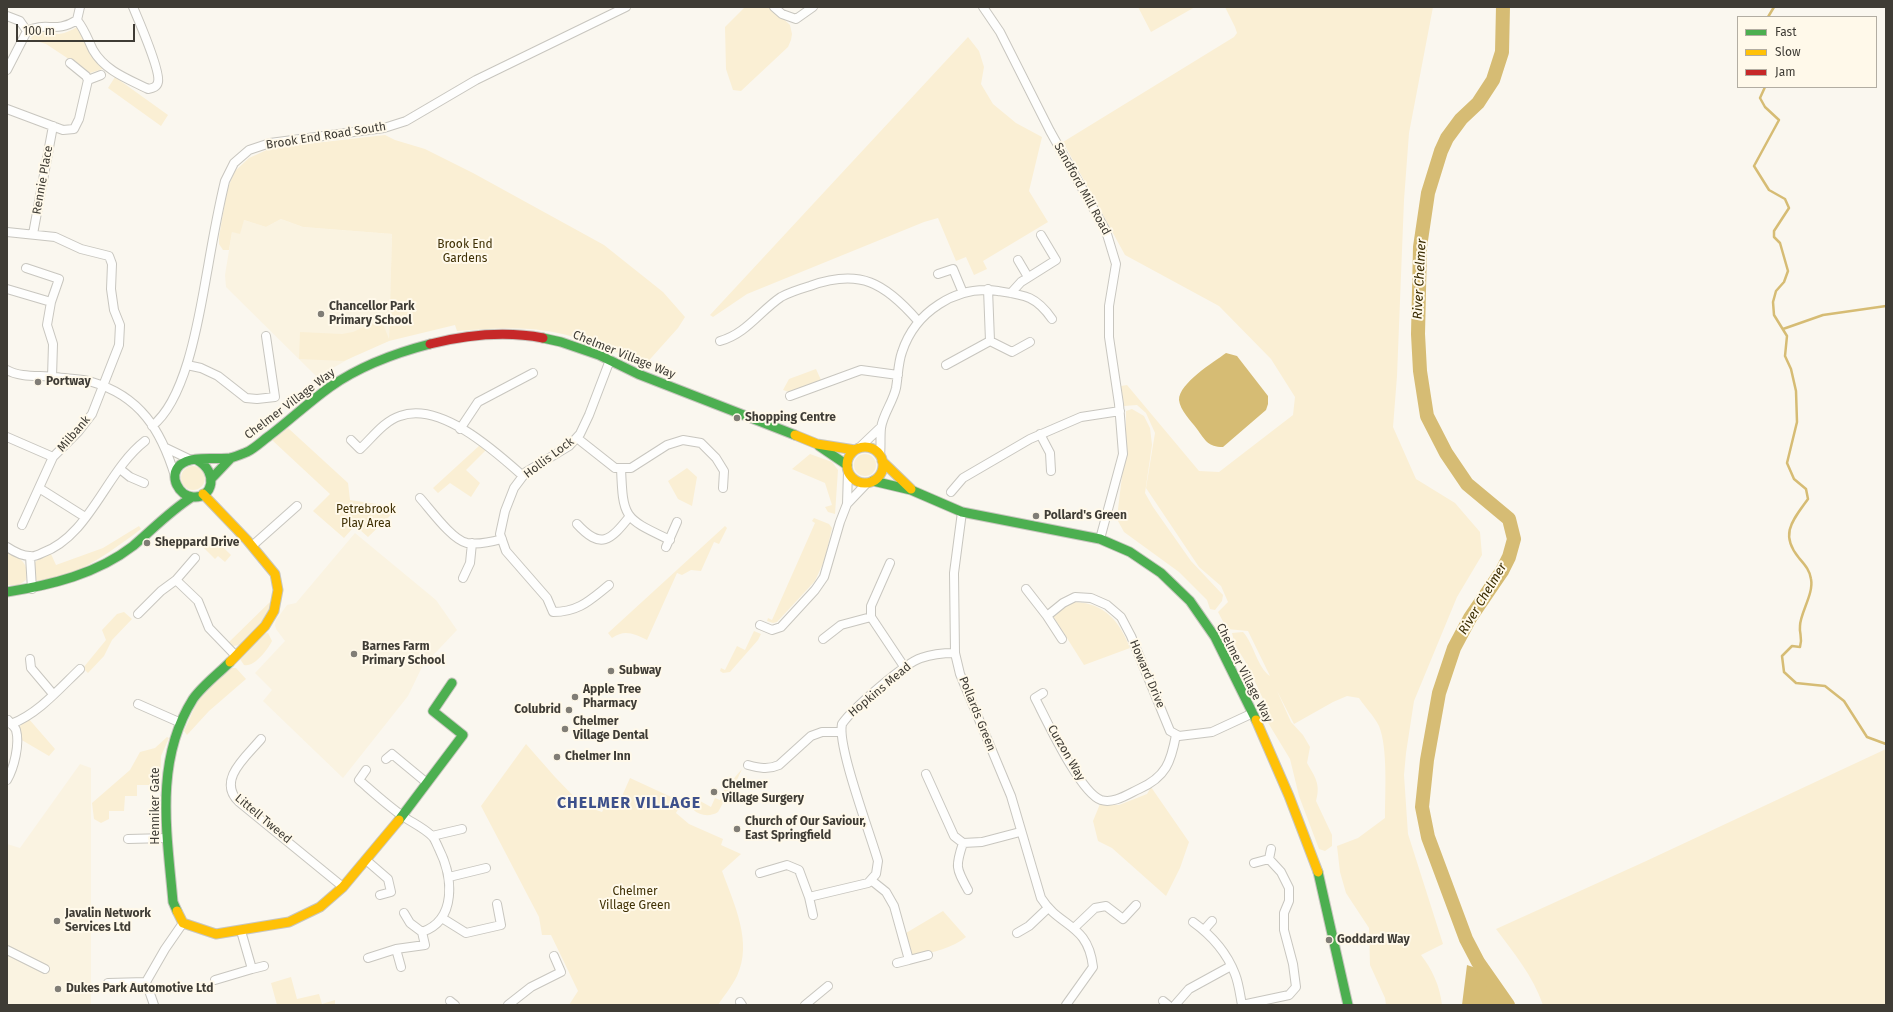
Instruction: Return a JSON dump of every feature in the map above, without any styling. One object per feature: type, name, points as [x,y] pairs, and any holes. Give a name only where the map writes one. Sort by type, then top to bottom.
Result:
[{"type":"street","points":[[7,70],[27,31],[38,26],[60,28],[67,26],[77,20],[80,7]]},
{"type":"street","points":[[77,20],[88,35],[94,50],[104,63],[119,75],[148,89],[154,88],[158,84],[159,80],[154,60],[132,7]]},
{"type":"street","name":"Brook End Road South","points":[[152,426],[159,421],[168,407],[185,372],[199,318],[225,181],[230,169],[240,156],[249,150],[270,143],[384,128],[406,122],[476,80],[626,7]]},
{"type":"street","points":[[774,7],[782,14],[796,19],[809,12],[813,7]]},
{"type":"street","name":"Sandford Mill Road","points":[[987,9],[1062,154],[1106,231],[1116,264],[1109,306],[1109,337],[1120,411],[1123,454],[1100,539]]},
{"type":"street","points":[[7,16],[20,21],[27,31]]},
{"type":"street","points":[[7,109],[53,126],[68,130],[74,129],[77,125],[88,80],[86,76],[70,63]]},
{"type":"street","points":[[88,80],[101,75]]},
{"type":"street","name":"Rennie Place","points":[[33,234],[53,126]]},
{"type":"street","points":[[7,232],[33,234]]},
{"type":"street","name":"Milbank","points":[[7,437],[53,457],[87,421],[104,386],[118,345],[120,326],[114,310],[111,289],[112,264],[109,256],[82,249],[55,237],[33,234]]},
{"type":"street","points":[[1011,293],[1028,277],[1056,260],[1041,235]]},
{"type":"street","points":[[1018,260],[1028,277]]},
{"type":"street","points":[[26,268],[59,280],[51,302],[47,325],[53,344],[52,377]]},
{"type":"street","points":[[938,274],[953,269],[964,293]]},
{"type":"street","points":[[720,341],[736,336],[781,297],[836,278],[858,279],[875,284],[894,295],[918,321]]},
{"type":"street","points":[[7,289],[51,302]]},
{"type":"street","points":[[988,289],[990,341]]},
{"type":"street","points":[[847,504],[881,472],[881,427],[896,389],[901,354],[908,337],[918,321],[946,300],[964,293],[988,289],[1031,297],[1043,305],[1052,319]]},
{"type":"street","name":"Chelmer Village Way","points":[[194,460],[231,458],[248,451],[346,376],[405,350],[432,343],[474,336],[522,334],[561,342],[610,360],[638,374],[817,444],[871,448],[911,490]]},
{"type":"street","points":[[187,365],[201,368],[218,376],[246,398],[275,397],[266,336]]},
{"type":"street","points":[[990,341],[1012,352],[1030,342]]},
{"type":"street","points":[[946,365],[990,341]]},
{"type":"street","name":"Hollis Lock","points":[[502,539],[500,534],[505,511],[514,488],[526,472],[569,446],[577,438],[590,415],[610,360]]},
{"type":"street","points":[[7,370],[28,375],[91,381],[122,394],[140,409],[166,448],[175,476],[175,494],[168,513]]},
{"type":"street","points":[[790,396],[861,370],[898,375]]},
{"type":"street","points":[[460,429],[478,402],[533,373]]},
{"type":"street","points":[[951,492],[963,478],[1040,434],[1081,417],[1120,411]]},
{"type":"street","points":[[351,440],[360,449],[385,425],[398,416],[412,412],[428,413],[460,429],[491,448],[523,476]]},
{"type":"street","points":[[760,625],[772,630],[781,627],[815,590],[826,570],[840,522],[847,504],[848,459],[857,448],[881,427]]},
{"type":"street","points":[[1040,434],[1050,452],[1051,471]]},
{"type":"street","points":[[577,438],[615,468],[631,468],[667,445],[683,440],[701,443],[716,458],[724,471],[723,488]]},
{"type":"street","points":[[7,547],[30,556],[49,551],[59,544],[72,533],[86,517],[120,469],[145,441]]},
{"type":"street","name":"Chelmer Village Way","points":[[817,444],[847,468],[855,480],[911,490],[962,512],[1100,539],[1130,552],[1143,560],[1161,573],[1190,601],[1215,637],[1253,713],[1290,796],[1320,879],[1348,1005]]},
{"type":"street","points":[[166,448],[208,467],[212,478]]},
{"type":"street","points":[[22,525],[53,457]]},
{"type":"street","name":"Chelmer Village Way","points":[[203,494],[208,490],[212,478],[231,458]]},
{"type":"street","points":[[175,476],[180,465],[194,460]]},
{"type":"street","points":[[621,468],[624,508],[632,520],[668,544],[677,522]]},
{"type":"street","points":[[120,469],[130,477],[144,483]]},
{"type":"street","points":[[39,488],[86,517]]},
{"type":"street","points":[[175,494],[192,497]]},
{"type":"street","points":[[7,592],[32,589],[71,579],[110,561],[152,530],[168,513],[192,497],[203,494]]},
{"type":"street","name":"Henniker Gate","points":[[183,923],[173,902],[167,838],[167,770],[171,749],[181,723],[194,698],[265,626],[274,611],[278,590],[275,574],[252,546],[203,494]]},
{"type":"street","points":[[420,498],[452,534],[466,543],[484,543],[502,539],[506,551],[547,598],[553,612],[566,612],[581,608],[609,585]]},
{"type":"street","points":[[252,546],[297,506]]},
{"type":"street","name":"Pollards Green","points":[[962,512],[954,573],[955,653],[960,674],[1011,796],[1037,890],[1048,908],[1074,928],[1088,944],[1093,967],[1066,1005]]},
{"type":"street","points":[[577,524],[589,537],[600,540],[610,537],[630,516]]},
{"type":"street","points":[[463,578],[470,563],[472,543]]},
{"type":"street","points":[[30,556],[32,589]]},
{"type":"street","points":[[138,614],[160,591],[176,580],[195,558]]},
{"type":"street","points":[[890,563],[871,606],[871,617],[905,668]]},
{"type":"street","points":[[176,580],[198,602],[209,628],[236,656]]},
{"type":"street","points":[[1026,589],[1047,616],[1062,639]]},
{"type":"street","name":"Howard Drive","points":[[1047,616],[1063,603],[1075,597],[1091,598],[1107,605],[1121,617],[1131,636],[1170,730],[1176,735]]},
{"type":"street","points":[[823,639],[840,625],[871,617]]},
{"type":"street","name":"Hopkins Mead","points":[[840,732],[846,719],[905,668],[920,658],[944,653],[955,653]]},
{"type":"street","points":[[30,659],[31,668],[53,694]]},
{"type":"street","points":[[9,722],[21,720],[53,694],[80,669]]},
{"type":"street","points":[[154,1005],[146,982],[165,949],[183,923],[216,934],[289,922],[320,907],[343,887],[402,816],[463,735],[433,710],[452,683]]},
{"type":"street","name":"Curzon Way","points":[[1043,693],[1035,698],[1079,779],[1090,792],[1102,800],[1116,800],[1154,782],[1166,770],[1173,754],[1176,735]]},
{"type":"street","points":[[138,704],[181,723]]},
{"type":"street","points":[[1176,735],[1195,735],[1212,732],[1253,713]]},
{"type":"street","points":[[7,780],[11,774],[17,746],[16,729],[9,722]]},
{"type":"street","points":[[748,765],[760,768],[774,767],[779,765],[811,736],[822,732],[840,732],[878,861],[876,874],[868,883],[809,897]]},
{"type":"street","name":"Littell Tweed","points":[[261,739],[234,772],[230,786],[231,792],[239,802],[343,887]]},
{"type":"street","points":[[386,759],[392,754],[427,783]]},
{"type":"street","points":[[366,770],[359,780],[402,816],[432,836],[446,862],[449,877],[449,902],[442,918],[432,929],[422,932]]},
{"type":"street","points":[[926,774],[954,836],[963,843],[982,842],[1020,832]]},
{"type":"street","points":[[432,836],[462,829]]},
{"type":"street","points":[[128,839],[167,838]]},
{"type":"street","points":[[963,843],[956,862],[959,873],[968,890]]},
{"type":"street","points":[[1269,860],[1271,849]]},
{"type":"street","points":[[366,860],[388,879],[391,892],[380,895]]},
{"type":"street","points":[[1254,863],[1269,860]]},
{"type":"street","points":[[1192,922],[1204,930],[1222,950],[1232,966],[1236,976],[1242,1005],[1289,996],[1296,987],[1293,964],[1284,930],[1284,913],[1289,901],[1288,888],[1280,872],[1269,860]]},
{"type":"street","points":[[760,873],[787,865],[799,870],[809,897],[813,915]]},
{"type":"street","points":[[449,877],[486,868]]},
{"type":"street","points":[[871,880],[886,892],[894,906],[909,960]]},
{"type":"street","points":[[442,918],[466,933],[501,925],[497,904]]},
{"type":"street","points":[[1074,928],[1095,908],[1106,906],[1123,919],[1136,905]]},
{"type":"street","points":[[1017,933],[1029,926],[1048,908]]},
{"type":"street","points":[[368,958],[396,949],[425,945],[422,932],[410,923],[404,913]]},
{"type":"street","points":[[1204,930],[1212,921]]},
{"type":"street","points":[[241,931],[252,969]]},
{"type":"street","points":[[396,949],[402,967]]},
{"type":"street","points":[[7,950],[45,969]]},
{"type":"street","points":[[897,963],[928,955]]},
{"type":"street","points":[[508,1005],[531,987],[561,972],[554,956]]},
{"type":"street","points":[[215,980],[264,966]]},
{"type":"street","points":[[1175,1005],[1189,989],[1232,966]]},
{"type":"street","points":[[108,983],[146,982]]},
{"type":"street","points":[[805,1005],[828,986]]},
{"type":"shaded area","name":"Chancellor Park Primary School","points":[[281,219],[303,227],[392,234],[389,341],[361,352],[317,377],[226,287],[225,275],[232,232],[244,220],[266,227]]},
{"type":"shaded area","points":[[1226,353],[1237,356],[1268,396],[1268,404],[1266,410],[1223,447],[1218,447],[1205,440],[1184,411],[1179,400],[1181,393],[1191,380]]},
{"type":"shaded area","name":"Barnes Farm Primary School","points":[[355,533],[436,600],[457,630],[422,667],[408,696],[343,778],[263,701],[272,690],[255,673],[285,641],[276,629],[276,620],[287,605],[296,603]]},
{"type":"shaded area","points":[[80,764],[91,768],[91,1005],[7,1005],[7,844],[20,848]]},
{"type":"shaded area","points":[[1467,965],[1485,971],[1505,1005],[1462,1005]]},
{"type":"green space","points":[[745,7],[771,7],[790,25],[792,34],[788,47],[741,91],[733,90],[726,69],[725,27]]},
{"type":"green space","points":[[1138,7],[1195,7],[1151,32]]},
{"type":"green space","points":[[1225,7],[1433,7],[1409,133],[1404,200],[1397,376],[1393,427],[1416,479],[1455,503],[1480,532],[1482,555],[1457,597],[1414,701],[1404,775],[1408,834],[1443,944],[1421,955],[1435,978],[1442,1005],[1386,1005],[1385,998],[1370,965],[1369,928],[1346,893],[1340,872],[1337,846],[1358,838],[1385,818],[1385,758],[1382,735],[1379,726],[1359,698],[1347,696],[1333,702],[1294,724],[1277,691],[1291,722],[1303,735],[1310,747],[1307,763],[1315,777],[1317,785],[1318,790],[1316,801],[1332,835],[1332,846],[1325,851],[1319,849],[1299,796],[1290,759],[1267,721],[1265,703],[1245,661],[1235,645],[1232,633],[1243,632],[1262,667],[1270,676],[1248,631],[1227,629],[1218,612],[1228,602],[1221,586],[1199,567],[1146,488],[1155,433],[1146,413],[1137,405],[1124,406],[1121,386],[1127,385],[1199,471],[1219,472],[1293,415],[1295,397],[1271,359],[1219,306],[1125,255],[1063,142],[1234,37],[1237,33]]},
{"type":"green space","points":[[77,27],[81,29],[106,68],[90,73],[46,44],[30,39],[40,33],[44,32],[59,34]]},
{"type":"green space","points":[[968,37],[979,51],[984,67],[981,84],[993,104],[1016,123],[1042,137],[1029,191],[1048,222],[983,261],[987,269],[974,275],[966,257],[956,261],[938,218],[924,222],[747,294],[713,317],[710,315]]},
{"type":"green space","points":[[115,77],[168,115],[161,126],[108,88]]},
{"type":"green space","name":"Brook End Gardens","points":[[385,135],[395,140],[425,149],[473,173],[604,245],[663,292],[685,317],[678,328],[643,367],[619,353],[605,347],[558,333],[543,330],[512,328],[457,331],[455,325],[389,341],[344,361],[299,359],[300,332],[342,334],[353,332],[381,319],[389,339],[392,234],[303,227],[281,219],[266,227],[244,220],[240,234],[232,232],[229,250],[223,250],[219,244],[219,237],[227,190],[235,171],[249,158],[271,148]]},
{"type":"green space","points":[[816,369],[821,380],[789,392],[783,390],[789,379]]},
{"type":"green space","points":[[1132,409],[1144,416],[1150,428],[1152,445],[1145,493],[1153,507],[1191,561],[1223,595],[1222,601],[1215,610],[1210,609],[1207,600],[1179,572],[1124,532],[1118,521],[1118,509],[1126,444],[1126,411]]},
{"type":"green space","name":"Petrebrook Play Area","points":[[288,428],[348,483],[350,500],[383,505],[392,514],[368,537],[351,522],[352,529],[344,538],[313,511],[330,494],[272,440]]},
{"type":"green space","points":[[480,445],[486,450],[466,470],[480,483],[471,497],[450,483],[438,493],[433,488]]},
{"type":"green space","points":[[810,454],[832,462],[838,470],[835,514],[828,512],[825,507],[832,505],[825,483],[792,469]]},
{"type":"green space","points":[[865,454],[873,457],[876,465],[873,473],[865,476],[857,473],[854,465],[857,457]]},
{"type":"green space","points":[[188,466],[198,466],[205,473],[205,483],[198,490],[188,490],[181,483],[181,473]]},
{"type":"green space","points":[[687,468],[697,477],[692,506],[678,499],[668,481]]},
{"type":"green space","points":[[814,518],[829,524],[832,528],[825,559],[815,581],[777,622],[773,623],[767,621],[768,618],[772,620],[815,523],[812,521]]},
{"type":"green space","points":[[139,526],[141,529],[120,545],[76,572],[61,578],[47,581],[36,580],[33,570],[35,562],[41,558],[51,554],[56,565],[103,548]]},
{"type":"green space","points":[[725,526],[727,528],[719,544],[714,542],[701,571],[691,570],[682,575],[677,573],[647,640],[630,633],[617,635],[612,638],[608,633]]},
{"type":"green space","points":[[216,540],[231,555],[225,562],[218,556],[215,559],[202,546],[206,541],[211,545]]},
{"type":"green space","points":[[7,551],[20,559],[27,569],[26,580],[19,585],[7,585]]},
{"type":"green space","points":[[273,599],[267,616],[240,645],[233,646],[227,644]]},
{"type":"green space","points":[[1075,602],[1086,603],[1103,610],[1116,622],[1130,648],[1084,665],[1053,616],[1064,607]]},
{"type":"green space","points":[[124,612],[132,619],[112,640],[104,656],[88,673],[83,668],[106,640],[102,630],[117,614]]},
{"type":"green space","points":[[754,631],[761,634],[758,640],[730,672],[723,673],[720,671],[721,668],[725,670],[737,646],[745,650]]},
{"type":"green space","points":[[268,633],[272,641],[267,649],[252,664],[244,665],[240,659],[263,634]]},
{"type":"green space","points":[[228,668],[236,668],[246,679],[209,711],[187,735],[184,731],[198,700]]},
{"type":"green space","points":[[28,718],[55,749],[49,756],[20,739],[19,727]]},
{"type":"green space","points":[[167,737],[169,738],[161,756],[160,785],[137,785],[137,796],[125,796],[124,811],[109,811],[109,819],[101,823],[94,819],[92,803],[130,770],[140,752],[155,748]]},
{"type":"green space","name":"Chelmer Village Green","points":[[526,744],[582,805],[602,812],[609,798],[619,803],[630,778],[682,802],[676,813],[689,824],[723,839],[721,845],[741,854],[722,871],[740,923],[743,950],[737,976],[718,1005],[569,1005],[578,991],[551,935],[542,935],[539,917],[481,806]]},
{"type":"green space","points":[[1886,749],[1886,1005],[1543,1005],[1534,984],[1496,929],[1644,862]]},
{"type":"green space","points":[[742,769],[730,795],[727,796],[718,812],[703,815],[694,810],[690,802],[691,796],[711,807],[715,798],[720,800],[724,790],[729,789],[735,777]]},
{"type":"green space","points":[[1151,787],[1189,842],[1180,868],[1166,896],[1112,848],[1098,841],[1093,821],[1100,804],[1119,805],[1147,794]]},
{"type":"green space","points":[[943,911],[966,937],[955,944],[942,949],[916,956],[912,954],[906,933]]},
{"type":"green space","points":[[291,977],[297,999],[319,994],[322,1004],[335,1000],[335,1005],[277,1005],[271,983]]},
{"type":"waterway","name":"River Chelmer","points":[[1503,7],[1502,52],[1493,80],[1478,103],[1461,119],[1447,138],[1441,151],[1428,193],[1420,247],[1418,334],[1420,371],[1427,416],[1446,453],[1467,484],[1509,519],[1514,539],[1509,557],[1502,571],[1470,618],[1454,648],[1439,693],[1427,760],[1422,807],[1428,837],[1466,939],[1478,962],[1508,1005]]},
{"type":"waterway","points":[[1769,16],[1774,7]]},
{"type":"waterway","points":[[1765,88],[1760,98],[1765,107],[1779,120],[1754,166],[1769,190],[1785,199],[1789,208],[1774,231],[1774,237],[1780,243],[1788,271],[1784,282],[1776,291],[1773,302],[1774,315],[1787,336],[1785,356],[1791,369],[1796,391],[1797,422],[1787,463],[1794,479],[1806,489],[1808,499],[1790,527],[1790,542],[1793,549],[1808,570],[1811,585],[1811,591],[1802,615],[1800,647],[1792,646],[1782,656],[1784,672],[1796,683],[1825,686],[1844,701],[1867,737],[1886,744]]},
{"type":"waterway","points":[[1783,329],[1823,315],[1886,306]]},
{"type":"waterway","name":"River Chelmer","points":[[1477,971],[1478,962]]},
{"type":"traffic: fast","points":[[543,338],[561,342],[599,355],[638,374],[795,435]]},
{"type":"traffic: fast","points":[[197,460],[204,465],[208,471],[211,478],[211,484],[205,494],[193,497],[183,493],[177,485],[175,474],[180,465],[191,460],[204,458],[230,458],[247,452],[341,379],[378,361],[430,344]]},
{"type":"traffic: fast","points":[[819,446],[847,465]]},
{"type":"traffic: fast","points":[[212,478],[231,458]]},
{"type":"traffic: fast","points":[[873,481],[911,490],[962,512],[1100,539],[1130,552],[1161,573],[1190,601],[1215,637],[1256,720]]},
{"type":"traffic: fast","points":[[7,592],[57,582],[104,564],[133,546],[169,514],[192,497]]},
{"type":"traffic: fast","points":[[177,911],[173,902],[166,824],[168,772],[173,747],[181,723],[193,699],[205,685],[230,662]]},
{"type":"traffic: fast","points":[[399,820],[463,735],[433,711],[452,683]]},
{"type":"traffic: fast","points":[[1318,872],[1348,1005]]},
{"type":"traffic: slow","points":[[795,435],[817,444],[855,450]]},
{"type":"traffic: slow","points":[[868,447],[878,452],[882,458],[883,465],[882,472],[878,478],[872,482],[862,483],[852,478],[848,472],[847,462],[852,452],[858,448],[868,447]]},
{"type":"traffic: slow","points":[[882,461],[911,489]]},
{"type":"traffic: slow","points":[[203,494],[247,540],[275,574],[278,590],[274,611],[265,626],[230,662]]},
{"type":"traffic: slow","points":[[1256,720],[1289,796],[1318,872]]},
{"type":"traffic: slow","points":[[177,911],[183,923],[216,934],[289,922],[320,907],[343,887],[399,820]]},
{"type":"traffic: jam","points":[[430,344],[458,338],[500,334],[543,338]]},
{"type":"place","name":"Chancellor Park Primary School","points":[[321,314]]},
{"type":"place","name":"Portway","points":[[38,382]]},
{"type":"place","name":"Shopping Centre","points":[[737,418]]},
{"type":"place","name":"Pollard's Green","points":[[1036,516]]},
{"type":"place","name":"Sheppard Drive","points":[[147,543]]},
{"type":"place","name":"Barnes Farm Primary School","points":[[354,654]]},
{"type":"place","name":"Subway","points":[[611,671]]},
{"type":"place","name":"Apple Tree Pharmacy","points":[[575,697]]},
{"type":"place","name":"Colubrid","points":[[569,710]]},
{"type":"place","name":"Chelmer Village Dental","points":[[565,729]]},
{"type":"place","name":"Chelmer Inn","points":[[557,757]]},
{"type":"place","name":"Chelmer Village Surgery","points":[[714,792]]},
{"type":"place","name":"Church of Our Saviour, East Springfield","points":[[737,829]]},
{"type":"place","name":"Javalin Network Services Ltd","points":[[57,921]]},
{"type":"place","name":"Goddard Way","points":[[1329,940]]},
{"type":"place","name":"Dukes Park Automotive Ltd","points":[[58,989]]},
{"type":"district","name":"CHELMER VILLAGE","points":[[629,804]]}]
